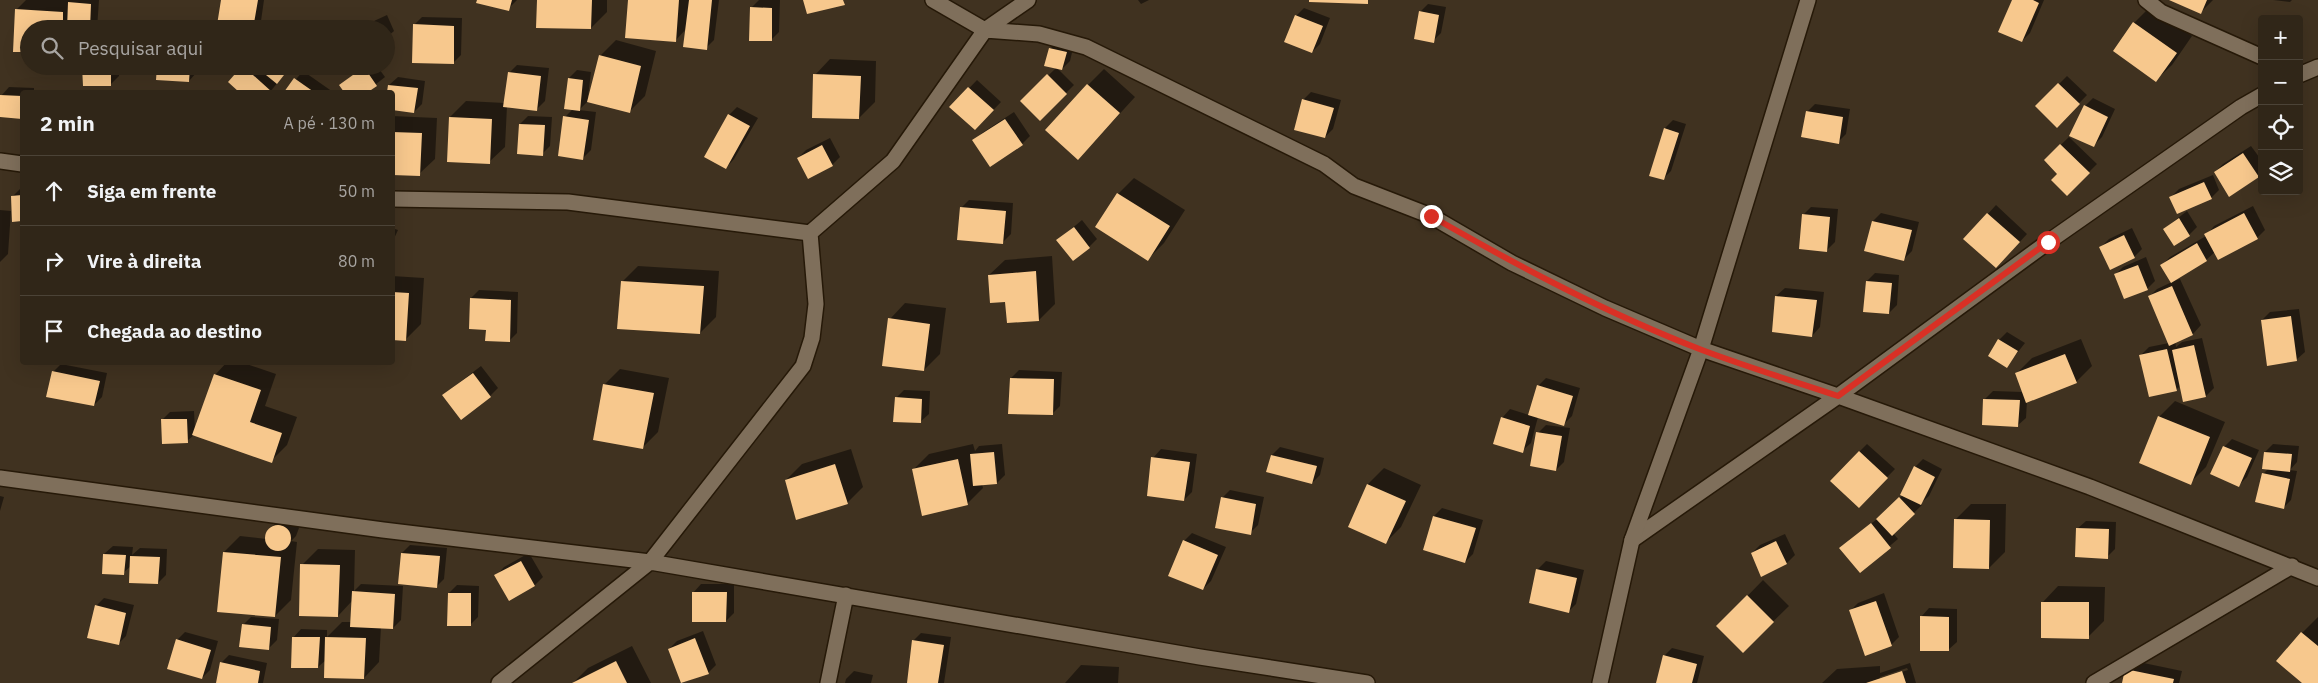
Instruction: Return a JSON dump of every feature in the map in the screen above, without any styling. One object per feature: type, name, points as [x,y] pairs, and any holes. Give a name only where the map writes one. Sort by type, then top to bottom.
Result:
[{"type":"street","points":[[933,0],[985,30],[1039,34],[1086,47],[1324,164],[1354,186],[1431,216],[1521,267],[1605,308],[1702,350],[1838,396],[2090,487],[2292,566],[2318,578]]},
{"type":"street","points":[[395,199],[568,202],[810,233],[893,161],[985,30],[1028,0]]},
{"type":"street","points":[[1600,683],[1632,540],[1702,350],[1808,0]]},
{"type":"street","points":[[2146,0],[2161,12],[2258,55]]},
{"type":"street","points":[[2303,73],[2318,67]]},
{"type":"street","points":[[1632,540],[1838,396],[2048,242],[2241,107],[2258,98]]},
{"type":"street","points":[[0,161],[20,164]]},
{"type":"street","points":[[499,683],[650,562],[803,366],[812,338],[816,304],[810,233]]},
{"type":"street","points":[[0,478],[373,529],[650,562],[1200,657],[1367,683]]},
{"type":"street","points":[[2094,683],[2292,566]]},
{"type":"street","points":[[828,683],[846,595]]},
{"type":"building","points":[[221,0],[258,0],[255,20],[218,20]]},
{"type":"building","points":[[477,0],[512,0],[509,11],[476,3]]},
{"type":"building","points":[[537,0],[592,0],[591,29],[536,28]]},
{"type":"building","points":[[628,0],[679,0],[676,42],[625,38]]},
{"type":"building","points":[[689,0],[712,0],[707,50],[683,47]]},
{"type":"building","points":[[803,0],[843,0],[845,5],[807,14]]},
{"type":"building","points":[[1309,0],[1368,0],[1368,4],[1309,2]]},
{"type":"building","points":[[2012,0],[2033,0],[2039,3],[2022,42],[1998,32]]},
{"type":"building","points":[[2169,0],[2207,0],[2201,14]]},
{"type":"building","points":[[68,2],[91,4],[90,20],[67,20]]},
{"type":"building","points":[[750,7],[772,8],[772,41],[749,41]]},
{"type":"building","points":[[15,9],[63,12],[63,20],[20,20],[20,52],[13,52]]},
{"type":"building","points":[[1419,11],[1439,15],[1434,43],[1414,39]]},
{"type":"building","points":[[1295,15],[1323,26],[1312,53],[1284,42]]},
{"type":"building","points":[[2133,22],[2177,53],[2156,82],[2113,51]]},
{"type":"building","points":[[413,24],[454,26],[454,64],[412,63]]},
{"type":"building","points":[[1049,48],[1067,52],[1062,70],[1044,66]]},
{"type":"building","points":[[599,55],[641,66],[630,113],[587,102]]},
{"type":"building","points":[[508,72],[541,76],[537,111],[503,107]]},
{"type":"building","points":[[813,74],[861,76],[859,119],[812,118]]},
{"type":"building","points":[[1047,74],[1067,94],[1040,121],[1020,101]]},
{"type":"building","points":[[82,75],[111,75],[111,86],[83,86]]},
{"type":"building","points":[[156,75],[189,75],[189,82],[156,80]]},
{"type":"building","points":[[234,75],[253,75],[270,90],[237,90],[228,82]]},
{"type":"building","points":[[266,75],[284,75],[277,84]]},
{"type":"building","points":[[353,75],[369,75],[377,86],[371,90],[343,90],[339,85]]},
{"type":"building","points":[[294,78],[311,90],[285,90]]},
{"type":"building","points":[[568,78],[583,80],[580,111],[564,109]]},
{"type":"building","points":[[2058,83],[2080,104],[2057,128],[2035,106]]},
{"type":"building","points":[[1087,84],[1120,113],[1078,160],[1045,130]]},
{"type":"building","points":[[388,85],[418,88],[414,113],[395,110],[395,90],[387,90]]},
{"type":"building","points":[[968,87],[994,110],[975,130],[949,107]]},
{"type":"building","points":[[0,95],[20,96],[20,119],[0,117]]},
{"type":"building","points":[[1302,99],[1334,108],[1325,138],[1294,130]]},
{"type":"building","points":[[2084,105],[2108,117],[2094,147],[2069,136]]},
{"type":"building","points":[[1806,111],[1843,117],[1839,144],[1801,137]]},
{"type":"building","points":[[728,114],[750,126],[726,169],[704,157]]},
{"type":"building","points":[[563,116],[589,120],[583,160],[558,156]]},
{"type":"building","points":[[449,117],[492,119],[490,164],[447,162]]},
{"type":"building","points":[[1005,119],[1023,145],[990,167],[972,140]]},
{"type":"building","points":[[519,124],[545,125],[543,156],[517,154]]},
{"type":"building","points":[[1664,128],[1679,133],[1664,180],[1649,176]]},
{"type":"building","points":[[395,132],[422,133],[420,176],[395,175]]},
{"type":"building","points":[[2060,144],[2090,173],[2067,196],[2051,180],[2057,174],[2044,160]]},
{"type":"building","points":[[822,145],[833,166],[808,179],[797,158]]},
{"type":"building","points":[[2243,153],[2258,178],[2229,197],[2214,172]]},
{"type":"building","points":[[2204,182],[2212,199],[2177,214],[2169,197]]},
{"type":"building","points":[[1117,193],[1170,226],[1148,261],[1095,227]]},
{"type":"building","points":[[20,195],[20,221],[12,222],[11,196]]},
{"type":"building","points":[[960,207],[1006,211],[1003,244],[957,240]]},
{"type":"building","points":[[1987,213],[2020,242],[1996,268],[1963,239]]},
{"type":"building","points":[[2244,213],[2258,239],[2218,260],[2204,234]]},
{"type":"building","points":[[1802,214],[1830,217],[1827,252],[1799,249]]},
{"type":"building","points":[[2179,218],[2190,236],[2174,246],[2163,229]]},
{"type":"building","points":[[1872,221],[1912,230],[1904,261],[1864,251]]},
{"type":"building","points":[[1074,227],[1090,248],[1073,261],[1056,240]]},
{"type":"building","points":[[2124,235],[2135,258],[2110,270],[2099,247]]},
{"type":"building","points":[[2197,243],[2207,261],[2171,283],[2160,265]]},
{"type":"building","points":[[2138,265],[2148,290],[2124,299],[2114,274]]},
{"type":"building","points":[[1036,271],[1039,321],[1007,323],[1005,302],[990,303],[988,275]]},
{"type":"building","points":[[621,281],[704,286],[700,334],[617,329]]},
{"type":"building","points":[[1866,281],[1892,283],[1889,314],[1863,312]]},
{"type":"building","points":[[2172,286],[2193,335],[2169,346],[2148,296]]},
{"type":"building","points":[[395,292],[409,293],[406,341],[395,340]]},
{"type":"building","points":[[1775,296],[1817,300],[1812,337],[1772,332]]},
{"type":"building","points":[[470,298],[511,300],[510,342],[485,341],[486,330],[469,329]]},
{"type":"building","points":[[2291,316],[2297,361],[2267,366],[2261,320]]},
{"type":"building","points":[[888,318],[930,324],[924,371],[882,366]]},
{"type":"building","points":[[1998,339],[2018,351],[2007,368],[1988,356]]},
{"type":"building","points":[[2194,345],[2206,397],[2183,402],[2172,350]]},
{"type":"building","points":[[2167,349],[2177,391],[2149,397],[2139,355]]},
{"type":"building","points":[[2065,354],[2077,383],[2026,403],[2015,373]]},
{"type":"building","points":[[52,371],[100,381],[94,406],[46,397]]},
{"type":"building","points":[[473,373],[491,397],[461,420],[442,395]]},
{"type":"building","points":[[214,374],[261,390],[250,422],[282,433],[272,463],[192,435]]},
{"type":"building","points":[[1010,378],[1054,379],[1053,415],[1008,414]]},
{"type":"building","points":[[603,384],[654,393],[643,449],[593,440]]},
{"type":"building","points":[[1537,385],[1573,396],[1564,426],[1528,415]]},
{"type":"building","points":[[895,397],[922,399],[921,423],[893,422]]},
{"type":"building","points":[[1983,399],[2020,400],[2018,427],[1982,425]]},
{"type":"building","points":[[2158,416],[2210,437],[2191,485],[2139,463]]},
{"type":"building","points":[[1501,417],[1530,426],[1523,453],[1493,444]]},
{"type":"building","points":[[161,419],[187,419],[188,443],[162,444]]},
{"type":"building","points":[[1536,432],[1562,436],[1556,471],[1530,466]]},
{"type":"building","points":[[2223,446],[2252,458],[2239,487],[2210,474]]},
{"type":"building","points":[[1859,451],[1888,478],[1859,508],[1830,481]]},
{"type":"building","points":[[994,452],[997,484],[973,486],[970,454]]},
{"type":"building","points":[[2264,452],[2292,454],[2290,472],[2262,469]]},
{"type":"building","points":[[1271,455],[1317,466],[1312,484],[1266,472]]},
{"type":"building","points":[[1151,457],[1190,462],[1184,501],[1147,496]]},
{"type":"building","points":[[958,459],[968,505],[922,516],[912,469]]},
{"type":"building","points":[[835,464],[848,504],[796,520],[785,480]]},
{"type":"building","points":[[1914,466],[1935,477],[1921,505],[1900,495]]},
{"type":"building","points":[[2262,473],[2290,479],[2284,509],[2255,502]]},
{"type":"building","points":[[1367,484],[1406,501],[1386,544],[1348,527]]},
{"type":"building","points":[[1221,497],[1256,504],[1251,535],[1215,528]]},
{"type":"building","points":[[1899,497],[1915,514],[1892,536],[1876,519]]},
{"type":"building","points":[[1433,516],[1476,528],[1465,563],[1423,550]]},
{"type":"building","points":[[1954,519],[1990,520],[1989,569],[1953,568]]},
{"type":"building","points":[[1871,523],[1891,548],[1860,573],[1839,548]]},
{"type":"building","points":[[278,525],[287,529],[291,538],[287,547],[278,551],[269,547],[265,538],[269,529]]},
{"type":"building","points":[[2076,528],[2109,529],[2108,559],[2075,557]]},
{"type":"building","points":[[1183,540],[1218,555],[1203,590],[1168,576]]},
{"type":"building","points":[[1776,541],[1787,564],[1761,577],[1751,553]]},
{"type":"building","points":[[223,552],[281,557],[275,617],[217,612]]},
{"type":"building","points":[[401,553],[440,556],[437,588],[398,584]]},
{"type":"building","points":[[103,554],[126,555],[124,575],[102,574]]},
{"type":"building","points":[[130,556],[160,557],[158,584],[129,583]]},
{"type":"building","points":[[521,561],[535,586],[509,601],[494,575]]},
{"type":"building","points":[[300,564],[340,565],[338,617],[299,616]]},
{"type":"building","points":[[1536,569],[1577,578],[1569,613],[1529,603]]},
{"type":"building","points":[[352,591],[395,594],[393,629],[350,627]]},
{"type":"building","points":[[692,592],[727,592],[726,622],[692,622]]},
{"type":"building","points":[[448,593],[471,593],[471,626],[447,626]]},
{"type":"building","points":[[1747,595],[1774,622],[1743,653],[1716,626]]},
{"type":"building","points":[[1876,601],[1892,646],[1865,656],[1849,610]]},
{"type":"building","points":[[2041,602],[2089,602],[2089,639],[2041,638]]},
{"type":"building","points":[[95,605],[126,613],[119,645],[87,638]]},
{"type":"building","points":[[1920,616],[1949,617],[1949,651],[1920,651]]},
{"type":"building","points":[[242,624],[271,627],[269,650],[239,647]]},
{"type":"building","points":[[2301,632],[2318,646],[2318,683],[2302,683],[2276,661]]},
{"type":"building","points":[[292,637],[320,637],[318,668],[291,668]]},
{"type":"building","points":[[325,637],[366,638],[364,679],[324,678]]},
{"type":"building","points":[[695,638],[709,674],[681,683],[668,649]]},
{"type":"building","points":[[176,639],[211,650],[202,679],[167,669]]},
{"type":"building","points":[[912,640],[944,645],[938,683],[907,683]]},
{"type":"building","points":[[1663,655],[1697,664],[1692,683],[1656,683]]},
{"type":"building","points":[[616,661],[627,683],[572,683]]},
{"type":"building","points":[[220,662],[260,671],[258,683],[216,683]]},
{"type":"building","points":[[2125,669],[2174,679],[2173,683],[2122,683]]},
{"type":"building","points":[[1902,671],[1906,683],[1866,683]]},
{"type":"route","points":[[1431,216],[1512,263],[1605,308],[1702,350],[1838,396],[2048,242]]}]
